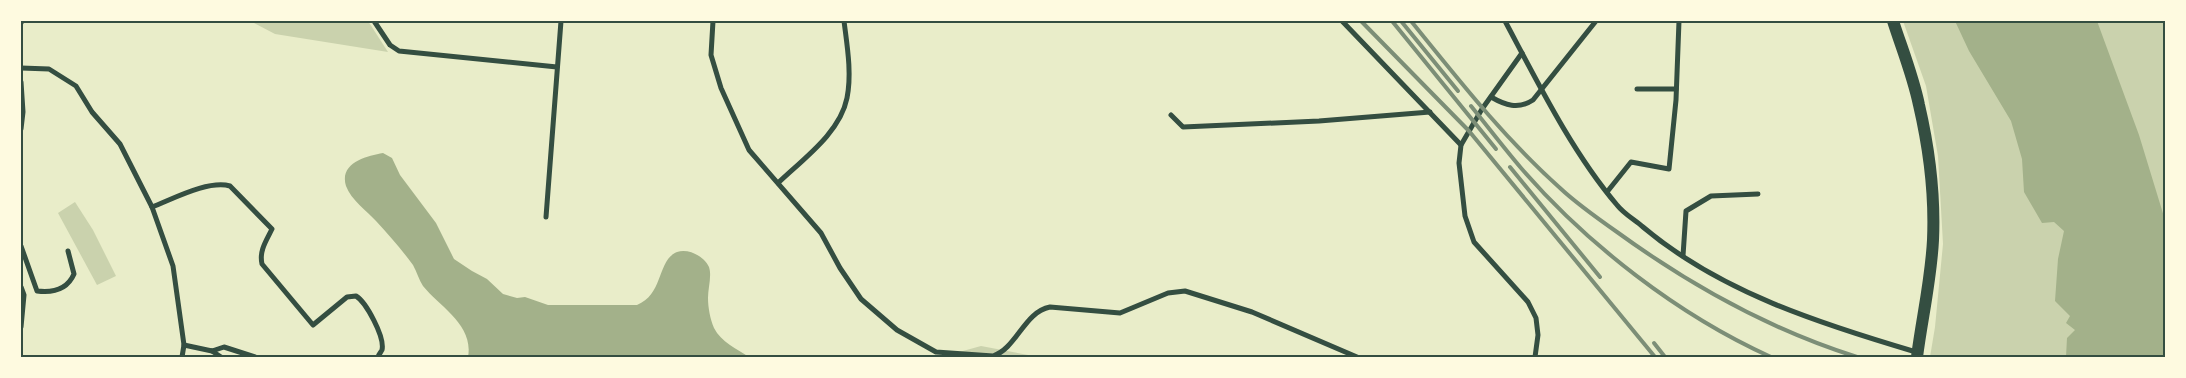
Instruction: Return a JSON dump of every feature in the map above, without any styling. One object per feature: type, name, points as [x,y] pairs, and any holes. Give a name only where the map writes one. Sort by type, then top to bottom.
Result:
[{"type":"highway","points":[[1893,21],[1919,103],[1929,158],[1933,238],[1930,276],[1918,355]]},
{"type":"street","points":[[374,21],[390,45],[399,51],[557,67]]},
{"type":"street","points":[[546,217],[561,21]]},
{"type":"street","points":[[713,21],[711,55],[721,88],[749,150],[821,233],[840,268],[861,298],[897,330],[936,352],[993,356],[1002,353],[1042,308],[1050,307],[1120,313],[1168,293],[1185,292],[1252,312],[1357,357]]},
{"type":"street","points":[[778,183],[817,145],[836,123],[847,98],[848,54],[844,21]]},
{"type":"street","points":[[1342,21],[1461,145]]},
{"type":"street","points":[[1506,21],[1522,53],[1584,159],[1607,192],[1618,207],[1663,244],[1713,275],[1763,298],[1847,332],[1918,355]]},
{"type":"street","points":[[1491,97],[1505,105],[1516,106],[1533,100],[1596,21]]},
{"type":"street","points":[[1607,192],[1630,162],[1669,169],[1676,89],[1679,21]]},
{"type":"street","points":[[1522,53],[1491,97],[1461,145],[1459,163],[1465,216],[1474,242],[1528,302],[1536,318],[1538,334],[1535,357]]},
{"type":"street","points":[[21,68],[49,69],[76,86],[92,112],[120,144],[152,207],[173,266],[184,345],[182,357]]},
{"type":"street","points":[[21,82],[24,112],[21,129]]},
{"type":"street","points":[[1638,89],[1676,89]]},
{"type":"street","points":[[1170,115],[1184,127],[1319,121],[1430,112]]},
{"type":"street","points":[[152,207],[208,186],[222,184],[230,186],[272,229],[262,249],[260,257],[262,264],[313,325],[347,297],[356,296],[362,300],[381,337],[382,349],[378,357]]},
{"type":"street","points":[[1683,256],[1686,210],[1712,196],[1758,194]]},
{"type":"street","points":[[21,246],[37,291],[49,293],[66,286],[74,274],[68,251]]},
{"type":"street","points":[[21,287],[24,295],[21,327]]},
{"type":"street","points":[[184,345],[212,351],[220,357]]},
{"type":"street","points":[[212,351],[224,346],[255,357]]},
{"type":"shaded area","points":[[250,21],[368,21],[388,52],[275,34]]},
{"type":"shaded area","points":[[1903,21],[2165,21],[2165,357],[1930,357],[1935,327],[1943,244],[1938,156],[1926,86]]},
{"type":"shaded area","points":[[1955,21],[2097,21],[2139,135],[2165,220],[2165,357],[2066,357],[2067,338],[2075,330],[2066,323],[2070,316],[2055,301],[2058,259],[2064,231],[2054,222],[2042,223],[2024,192],[2022,159],[2011,121],[1969,51]]},
{"type":"shaded area","points":[[383,153],[392,158],[400,175],[436,223],[454,259],[487,279],[503,294],[517,298],[525,297],[548,305],[637,305],[646,300],[652,293],[666,262],[671,256],[681,251],[691,252],[700,256],[709,267],[708,305],[714,328],[725,341],[749,357],[468,357],[466,335],[461,326],[423,286],[409,259],[348,191],[345,178],[350,166],[369,156]]},
{"type":"shaded area","points":[[75,202],[93,230],[116,276],[97,285],[58,213]]},
{"type":"shaded area","points":[[981,346],[1039,357],[941,357]]},
{"type":"railway","points":[[1361,21],[1469,131],[1655,357]]},
{"type":"railway","points":[[1392,21],[1496,149]]},
{"type":"railway","points":[[1401,21],[1458,91]]},
{"type":"railway","points":[[1411,21],[1464,86],[1520,149],[1539,169],[1587,211],[1702,288],[1793,334],[1857,357]]},
{"type":"railway","points":[[1471,106],[1547,197],[1605,251],[1636,276],[1702,321],[1771,357]]},
{"type":"railway","points":[[1510,167],[1600,277]]},
{"type":"railway","points":[[1654,343],[1665,357]]}]
